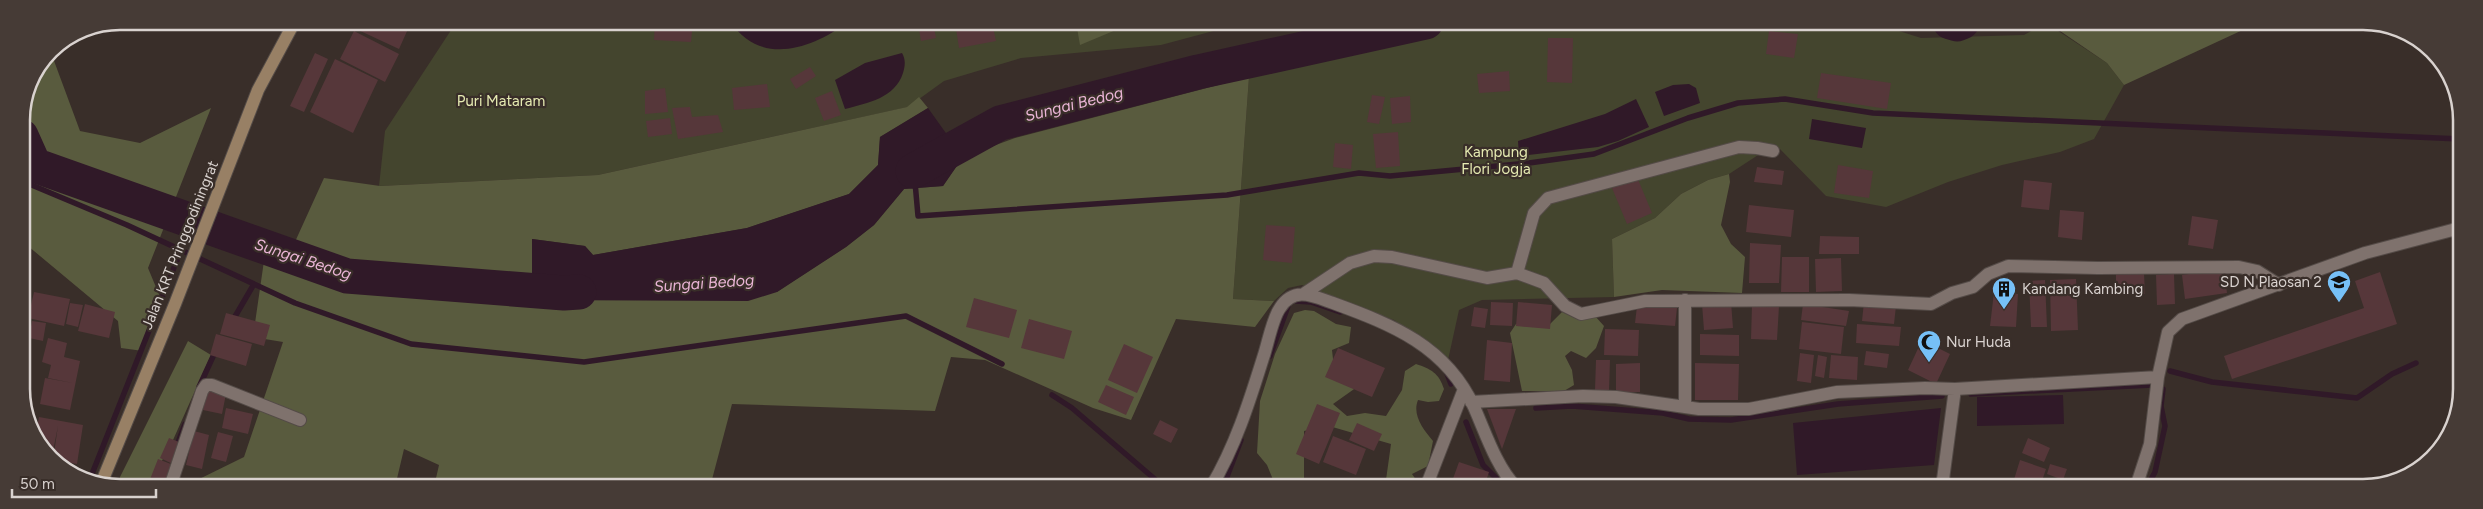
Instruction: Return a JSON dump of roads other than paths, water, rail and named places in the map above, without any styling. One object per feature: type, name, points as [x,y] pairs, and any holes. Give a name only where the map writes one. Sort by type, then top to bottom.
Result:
[{"type":"main road","name":"Jalan KRT Pringgodiningrat","points":[[103,477],[175,304],[258,90],[290,30]]},
{"type":"street","points":[[1517,273],[1534,213],[1548,198],[1739,147],[1773,151]]},
{"type":"street","points":[[2139,479],[2150,444],[2158,376],[2168,332],[2182,319],[2365,253],[2453,230]]},
{"type":"street","points":[[1214,479],[1231,449],[1279,308],[1292,295],[1305,293],[1350,263],[1374,256],[1392,258],[1486,278],[1517,273],[1544,283],[1565,306],[1581,314],[1644,301],[1849,300],[1931,304],[1952,293],[1973,287],[1988,274],[2008,266],[2098,268],[2239,267],[2257,271],[2279,285]]},
{"type":"street","points":[[1305,293],[1383,321],[1403,331],[1448,366],[1472,402],[1508,479]]},
{"type":"street","points":[[1685,300],[1685,407]]},
{"type":"street","points":[[1472,402],[1583,396],[1616,397],[1685,407],[1749,408],[1837,392],[1925,388],[1955,390],[2158,376]]},
{"type":"street","points":[[173,479],[202,391],[206,385],[300,420]]},
{"type":"street","points":[[1429,479],[1464,390]]},
{"type":"street","points":[[1943,479],[1955,390]]},
{"type":"water","points":[[738,30],[837,30],[819,40],[787,49],[771,49],[756,44]]},
{"type":"water","points":[[902,53],[905,61],[904,70],[894,88],[871,102],[845,109],[835,80],[865,63]]},
{"type":"water","points":[[1689,84],[1696,88],[1700,103],[1664,116],[1655,92],[1673,85]]},
{"type":"water","points":[[1636,99],[1649,127],[1618,141],[1598,147],[1519,156],[1518,141],[1605,114]]},
{"type":"water","points":[[928,108],[963,157],[943,186],[904,189],[874,225],[846,247],[777,292],[748,301],[532,300],[532,239],[585,246],[593,255],[747,228],[849,194],[878,165],[880,137]]},
{"type":"water","points":[[1812,119],[1866,128],[1862,148],[1809,139]]},
{"type":"water","points":[[2063,395],[2064,424],[1977,426],[1977,397]]},
{"type":"water","points":[[1941,408],[1934,465],[1797,475],[1793,423]]},
{"type":"waterway","name":"Sungai Bedog","points":[[913,171],[1000,123],[1198,72],[1390,30]]},
{"type":"waterway","points":[[915,182],[918,216],[1227,195],[1359,173],[1390,176],[1529,163],[1594,154],[1688,118],[1738,103],[1785,99],[1873,113],[2453,139]]},
{"type":"waterway","name":"Sungai Bedog","points":[[30,156],[34,165],[347,276],[564,293],[579,292]]},
{"type":"waterway","points":[[30,184],[127,225],[295,303],[411,344],[584,362],[906,316],[1002,364]]},
{"type":"waterway","points":[[92,474],[181,250]]},
{"type":"waterway","points":[[233,320],[254,284]]},
{"type":"waterway","points":[[1296,301],[1311,302],[1340,312]]},
{"type":"waterway","points":[[1270,356],[1288,306]]},
{"type":"waterway","points":[[199,387],[216,350]]},
{"type":"waterway","points":[[2170,371],[2212,382],[2357,398],[2392,374],[2416,363]]},
{"type":"waterway","points":[[1446,371],[1451,384]]},
{"type":"waterway","points":[[1971,394],[2152,385]]},
{"type":"waterway","points":[[2151,479],[2155,472],[2165,426],[2161,406],[2163,389]]},
{"type":"waterway","points":[[1052,395],[1072,408],[1155,479]]},
{"type":"waterway","points":[[1536,408],[1572,406],[1663,413],[1689,419],[1731,420],[1838,404],[1942,396]]},
{"type":"waterway","points":[[1466,422],[1483,465],[1497,479]]},
{"type":"waterway","points":[[176,448],[185,424]]},
{"type":"waterway","points":[[1226,479],[1241,440]]},
{"type":"place","name":"SD N Plaosan 2","points":[[2339,303]]},
{"type":"place","name":"Kandang Kambing","points":[[2004,310]]},
{"type":"place","name":"Nur Huda","points":[[1929,363]]},
{"type":"park label","name":"Puri Mataram","points":[[501,101]]},
{"type":"park label","name":"Kampung Flori Jogja","points":[[1496,160]]}]
